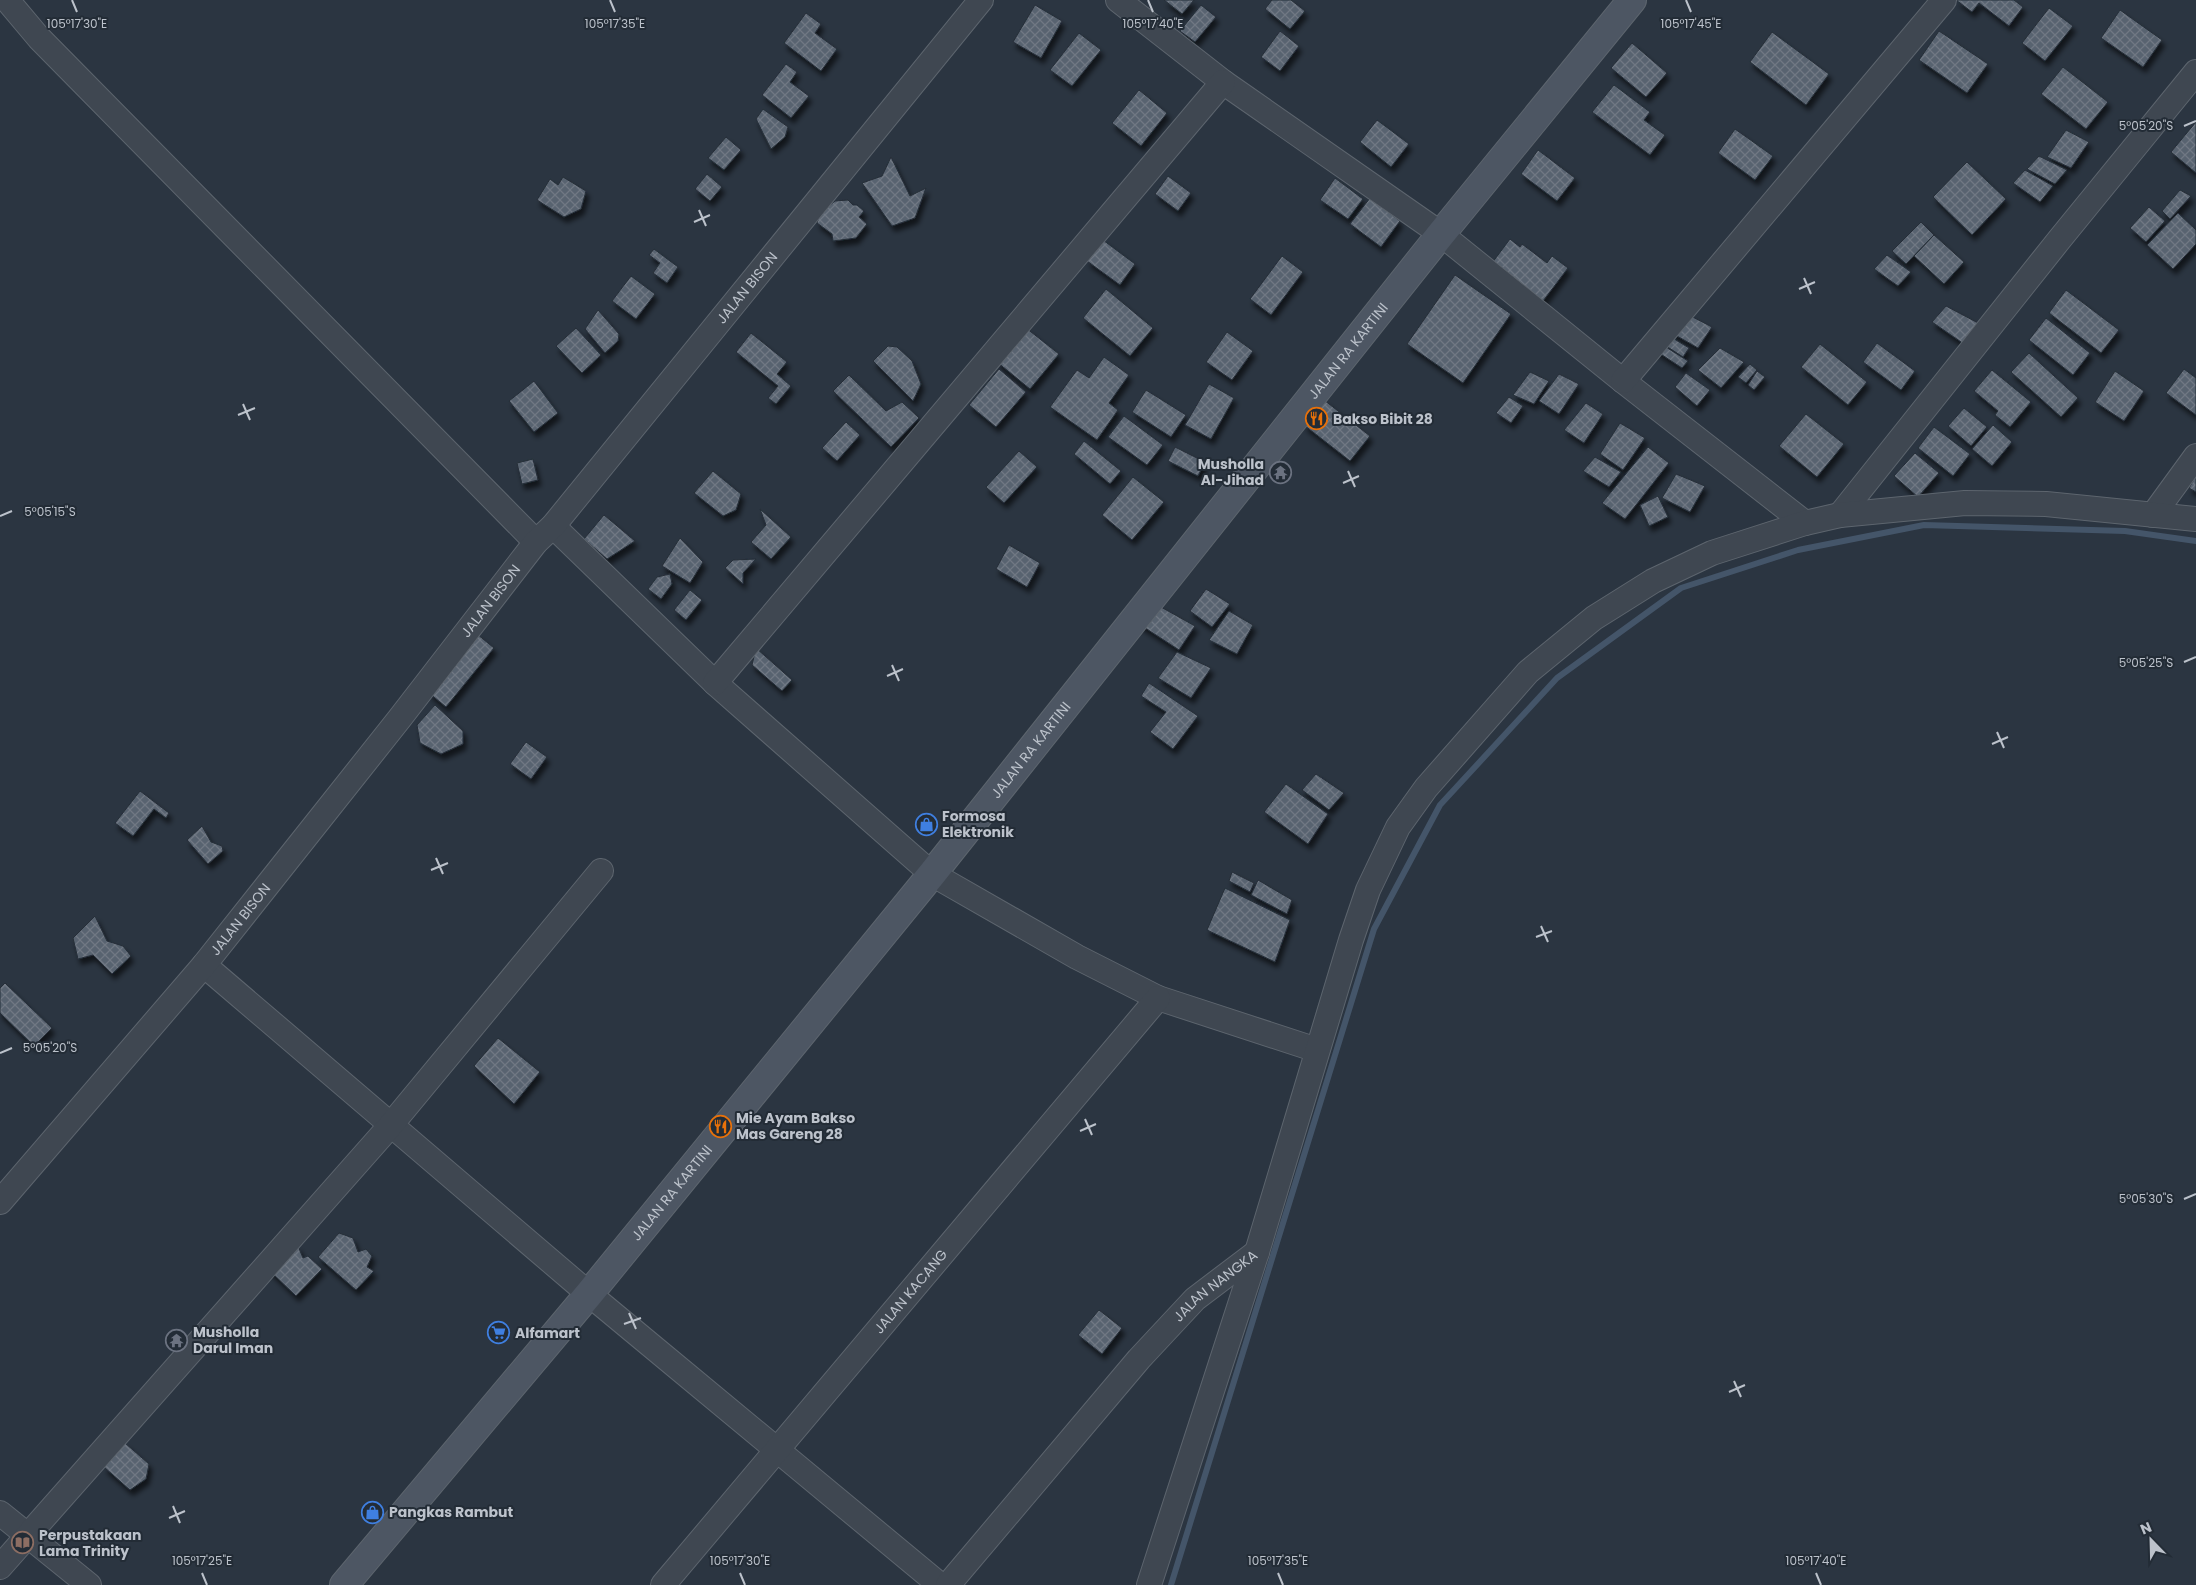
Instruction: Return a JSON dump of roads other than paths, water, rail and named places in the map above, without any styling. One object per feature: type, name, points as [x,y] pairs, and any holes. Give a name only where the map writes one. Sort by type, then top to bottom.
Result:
[{"type":"main road","name":"JALAN RA KARTINI","points":[[344,1585],[589,1294],[932,874],[1442,234],[1632,0]]},
{"type":"street","points":[[7,0],[39,38],[545,534],[932,874],[1078,957],[1158,998],[1317,1050]]},
{"type":"street","name":"JALAN BISON","points":[[0,1202],[204,965],[545,534],[981,0]]},
{"type":"street","points":[[1118,0],[1222,82],[1442,234],[1624,381],[1805,523]]},
{"type":"street","points":[[1624,381],[1944,0]]},
{"type":"street","points":[[1840,515],[2059,240],[2196,72]]},
{"type":"street","points":[[715,683],[1222,82]]},
{"type":"street","points":[[2152,515],[2196,456]]},
{"type":"street","points":[[1257,1252],[1350,940],[1368,890],[1398,827],[1426,788],[1528,672],[1594,618],[1653,581],[1712,553],[1805,523],[1840,515],[1965,503],[2046,504],[2196,519]]},
{"type":"street","points":[[0,1567],[26,1535],[390,1126],[601,871]]},
{"type":"street","points":[[204,965],[390,1126],[589,1294],[940,1585]]},
{"type":"street","name":"JALAN KACANG","points":[[663,1585],[1158,998]]},
{"type":"street","name":"JALAN NANGKA","points":[[948,1585],[1139,1358],[1195,1298],[1257,1252]]},
{"type":"street","name":"JALAN NANGKA","points":[[1149,1585],[1257,1252]]},
{"type":"street","points":[[0,1514],[89,1585]]},
{"type":"waterway","points":[[1171,1585],[1374,929],[1440,805],[1557,678],[1681,588],[1798,550],[1924,525],[2125,531],[2196,541]]},
{"type":"place","name":"Bakso Bibit 28","points":[[1317,419]]},
{"type":"place","name":"Musholla Al-Jihad","points":[[1280,472]]},
{"type":"place","name":"Formosa Elektronik","points":[[926,824]]},
{"type":"place","name":"Mie Ayam Bakso Mas Gareng 28","points":[[720,1126]]},
{"type":"place","name":"Alfamart","points":[[499,1333]]},
{"type":"place","name":"Musholla Darul Iman","points":[[177,1340]]},
{"type":"place","name":"Pangkas Rambut","points":[[373,1512]]},
{"type":"place","name":"Perpustakaan Lama Trinity","points":[[23,1543]]}]
